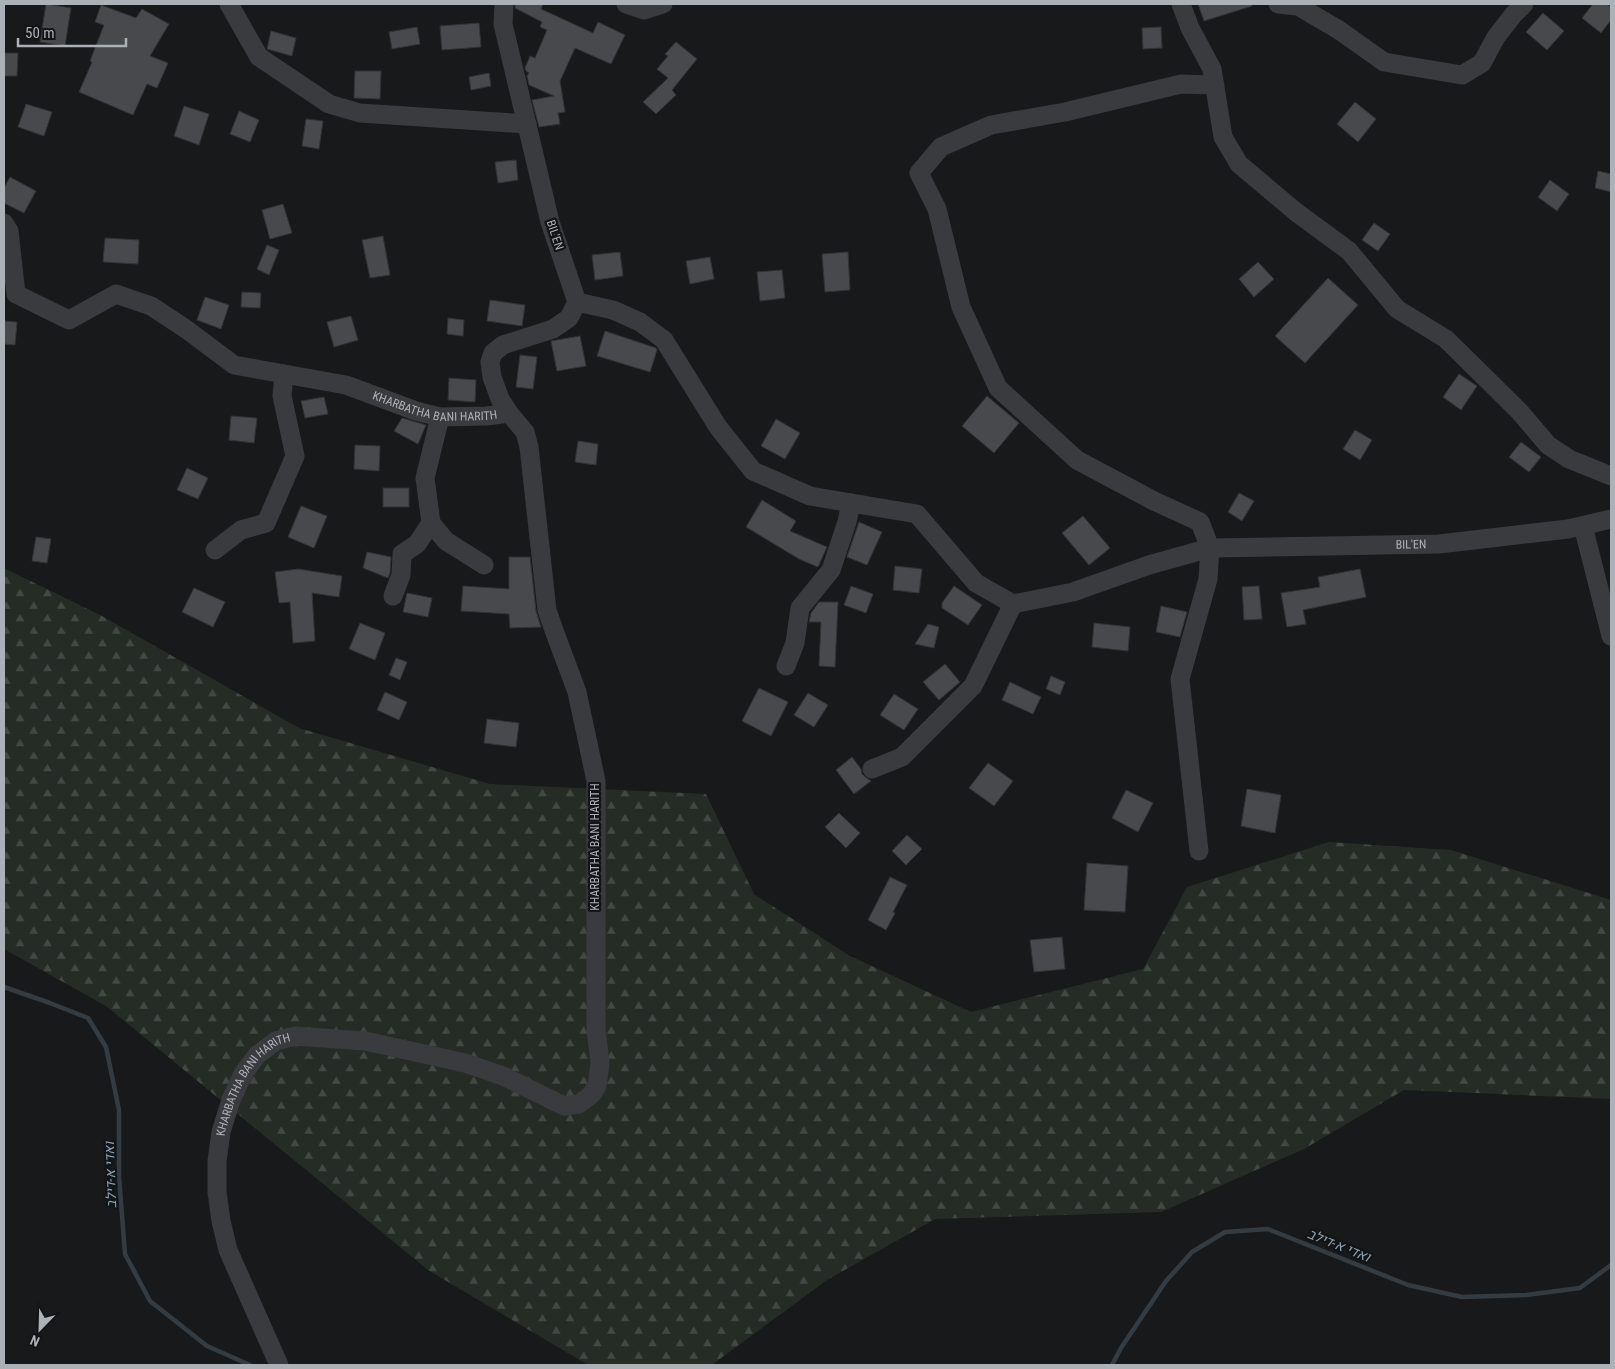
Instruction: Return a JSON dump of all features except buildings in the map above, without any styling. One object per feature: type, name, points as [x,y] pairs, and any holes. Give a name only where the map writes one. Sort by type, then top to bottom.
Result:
[{"type":"street","points":[[229,4],[259,57],[329,104],[360,113],[527,124]]},
{"type":"street","name":"BIL'EN","points":[[504,4],[503,24],[550,222],[577,302]]},
{"type":"street","points":[[626,4],[644,10],[663,4]]},
{"type":"street","points":[[1181,4],[1190,28],[1212,69],[1223,137],[1239,164],[1296,212],[1349,251],[1397,309],[1446,339],[1519,411],[1548,445],[1569,459],[1611,476]]},
{"type":"street","points":[[1278,4],[1298,6],[1339,30],[1384,62],[1462,75],[1482,63],[1496,37],[1524,4]]},
{"type":"street","points":[[1199,851],[1180,679],[1208,580],[1210,548],[1200,522],[1154,501],[1077,460],[998,388],[961,307],[937,209],[919,173],[941,148],[992,125],[1065,112],[1182,84],[1215,85]]},
{"type":"street","name":"KHARBATHA BANI HARITH","points":[[4,223],[9,231],[16,294],[69,320],[116,294],[152,306],[234,365],[346,385],[440,417],[487,416],[509,413],[526,432],[547,610],[577,692],[596,781],[596,1029],[600,1063],[597,1086],[591,1095],[579,1104],[564,1106],[503,1076],[465,1063],[365,1041],[295,1036],[276,1041],[257,1055],[242,1074],[221,1132],[217,1161],[217,1192],[228,1250],[279,1365]]},
{"type":"street","points":[[509,413],[500,399],[492,376],[490,362],[493,353],[503,345],[553,329],[569,318],[577,302],[613,310],[640,322],[664,340],[718,427],[753,470],[810,496],[916,514],[976,583],[1012,604],[973,686],[902,756],[872,769]]},
{"type":"street","points":[[216,550],[241,530],[266,523],[296,456],[282,396],[284,374]]},
{"type":"street","points":[[440,417],[424,478],[431,523],[446,541],[484,565]]},
{"type":"street","points":[[786,666],[795,643],[800,608],[831,570],[851,503]]},
{"type":"street","name":"BIL'EN","points":[[1012,604],[1073,592],[1149,565],[1210,548],[1439,544],[1568,529],[1611,519]]},
{"type":"street","points":[[393,596],[401,575],[402,554],[418,544],[431,523]]},
{"type":"street","points":[[1583,526],[1611,636]]},
{"type":"green space","points":[[4,568],[102,616],[299,728],[490,784],[706,794],[754,894],[850,956],[971,1012],[1143,969],[1187,887],[1329,842],[1451,850],[1611,900],[1611,1099],[1404,1090],[1304,1149],[1161,1212],[935,1219],[827,1280],[713,1364],[588,1365],[428,1270],[106,1006],[4,949]]},
{"type":"waterway","name":"ואדי א-דילב","points":[[4,987],[88,1018],[106,1047],[119,1110],[119,1176],[125,1254],[150,1301],[207,1346],[250,1365]]},
{"type":"waterway","name":"ואדי א-דילב","points":[[1112,1365],[1121,1348],[1166,1281],[1192,1252],[1225,1232],[1268,1229],[1408,1285],[1462,1297],[1526,1295],[1580,1288],[1611,1265]]}]
